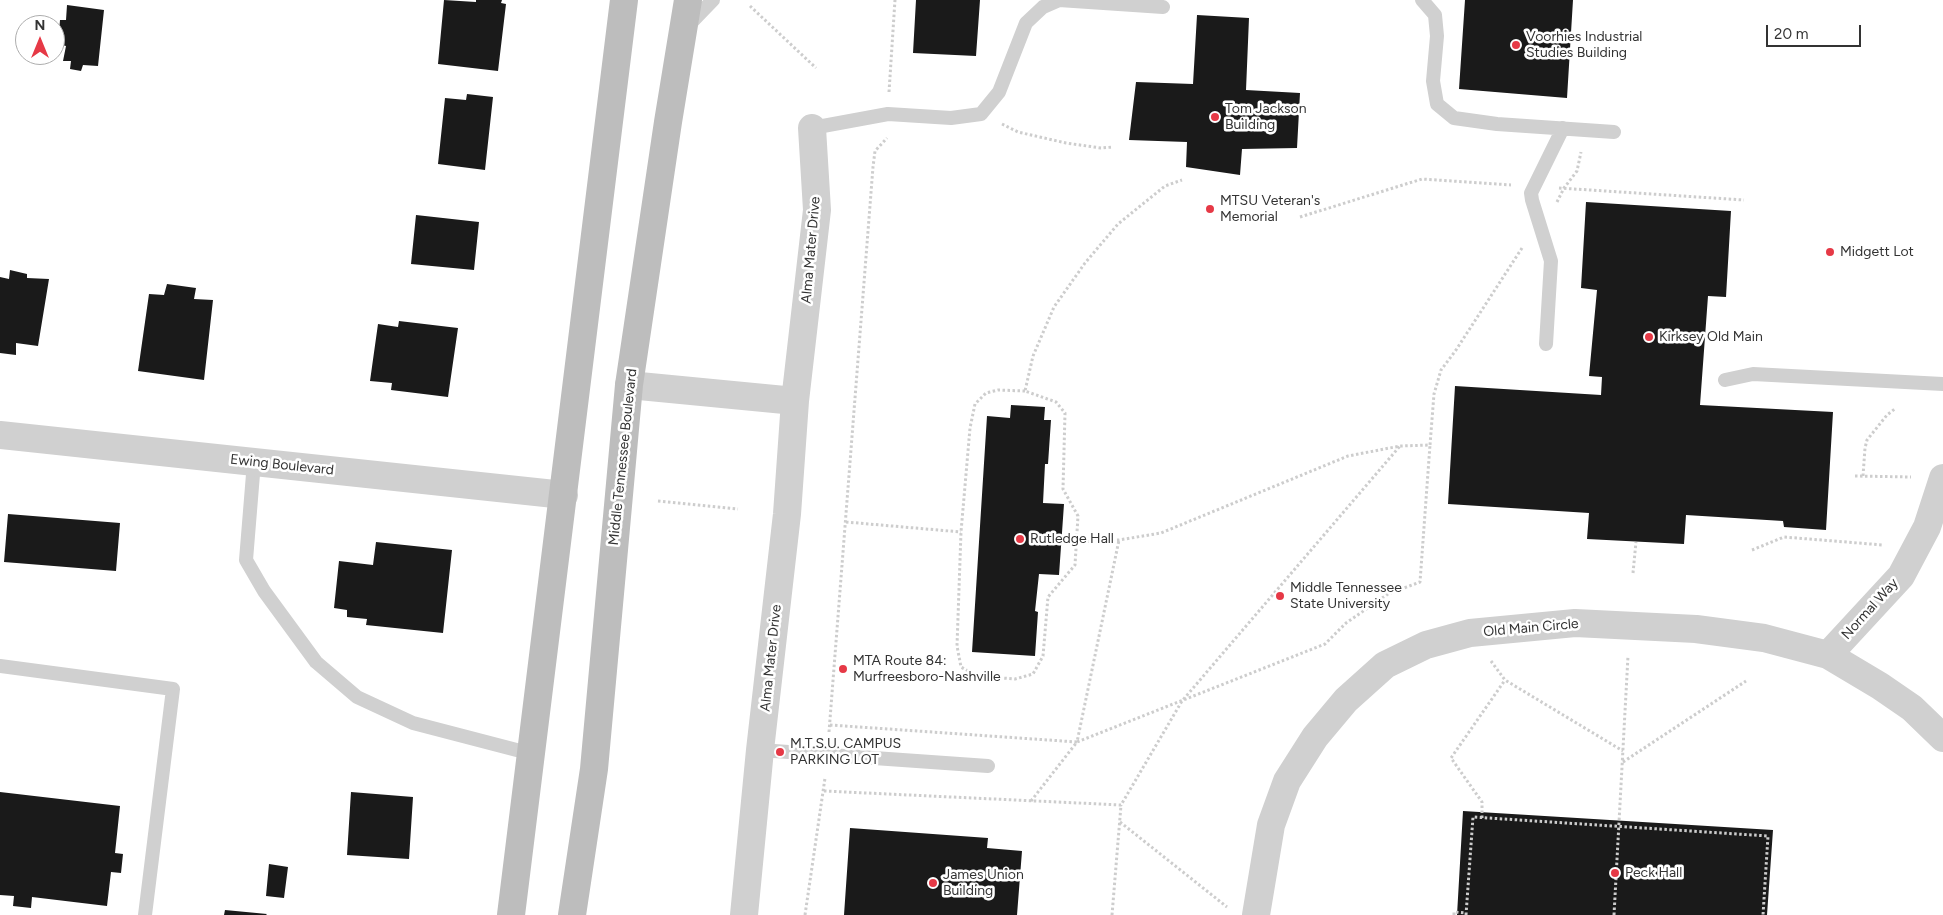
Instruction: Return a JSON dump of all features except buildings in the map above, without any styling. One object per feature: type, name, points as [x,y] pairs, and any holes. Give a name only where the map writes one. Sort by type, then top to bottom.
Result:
[{"type":"main road","points":[[511,915],[624,0]]},
{"type":"main road","name":"Middle Tennessee Boulevard","points":[[572,915],[594,769],[629,385],[688,0]]},
{"type":"street","name":"Alma Mater Drive","points":[[744,915],[760,750],[787,514],[795,401],[817,210],[812,128]]},
{"type":"street","points":[[629,385],[795,401]]},
{"type":"street","name":"Ewing Boulevard","points":[[0,435],[564,495]]},
{"type":"street","name":"Normal Way","points":[[1828,655],[1900,576],[1927,528],[1930,477]]},
{"type":"street","name":"Old Main Circle","points":[[1243,912],[1271,825],[1288,781],[1315,737],[1346,700],[1385,665],[1426,645],[1470,633],[1575,623],[1696,629],[1764,638],[1828,655],[1880,686],[1912,708],[1943,738]]},
{"type":"lane","points":[[683,31],[713,0]]},
{"type":"lane","points":[[812,128],[888,114],[951,118],[981,114],[999,92],[1026,23],[1043,6],[1059,0],[1163,6]]},
{"type":"lane","points":[[1422,0],[1435,14],[1437,36],[1433,81],[1437,104],[1454,118],[1497,124],[1614,132]]},
{"type":"lane","points":[[1546,344],[1552,261],[1531,192],[1563,128]]},
{"type":"lane","points":[[1725,380],[1753,374],[1943,384]]},
{"type":"lane","points":[[254,462],[246,560],[264,590],[316,662],[357,697],[413,723],[532,754]]},
{"type":"lane","points":[[0,666],[173,688],[145,915]]},
{"type":"lane","points":[[760,750],[988,766]]},
{"type":"path","points":[[804,915],[828,755],[873,167],[875,151],[887,140],[895,0]]},
{"type":"path","points":[[750,6],[816,68]]},
{"type":"path","points":[[981,114],[1018,132],[1066,143],[1101,148],[1113,147]]},
{"type":"path","points":[[1553,209],[1564,188],[1577,171],[1584,130]]},
{"type":"path","points":[[1300,218],[1422,179],[1513,186]]},
{"type":"path","points":[[1025,391],[1033,356],[1054,307],[1085,263],[1125,218],[1165,186],[1182,180]]},
{"type":"path","points":[[1555,188],[1744,200]]},
{"type":"path","points":[[830,725],[1077,742],[1324,644],[1346,623],[1388,594],[1420,582],[1434,394],[1441,370],[1526,243]]},
{"type":"path","points":[[998,390],[1025,391],[1056,402],[1065,413],[1063,489],[1078,516],[1077,542],[1075,565],[1048,597],[1043,656],[1033,674],[1015,679],[977,676],[961,667],[957,646],[961,532],[970,428],[975,404],[986,393],[998,390]]},
{"type":"path","points":[[1863,476],[1867,440],[1887,415],[1896,408]]},
{"type":"path","points":[[1077,542],[1119,540],[1161,533],[1348,456],[1400,446],[1430,445]]},
{"type":"path","points":[[1112,915],[1121,805],[1182,701],[1400,446]]},
{"type":"path","points":[[1855,476],[1930,477]]},
{"type":"path","points":[[658,502],[738,509]]},
{"type":"path","points":[[846,522],[961,532]]},
{"type":"path","points":[[1752,550],[1784,537],[1885,545]]},
{"type":"path","points":[[1031,801],[1077,742],[1119,540]]},
{"type":"path","points":[[1633,573],[1636,542]]},
{"type":"path","points":[[1470,633],[1505,680],[1623,751]]},
{"type":"path","points":[[1614,915],[1628,648]]},
{"type":"path","points":[[1482,818],[1482,802],[1451,758],[1505,680]]},
{"type":"path","points":[[1622,762],[1746,681]]},
{"type":"path","points":[[824,791],[1121,805]]},
{"type":"path","points":[[1454,915],[1454,912],[1466,914],[1472,817],[1768,836],[1762,915]]},
{"type":"path","points":[[1120,822],[1243,912]]},
{"type":"place","name":"Voorhies Industrial Studies Building","points":[[1516,45]]},
{"type":"place","name":"Tom Jackson Building","points":[[1215,117]]},
{"type":"place","name":"MTSU Veteran's Memorial","points":[[1210,209]]},
{"type":"place","name":"Midgett Lot","points":[[1830,252]]},
{"type":"place","name":"Kirksey Old Main","points":[[1649,337]]},
{"type":"place","name":"Rutledge Hall","points":[[1020,539]]},
{"type":"place","name":"Middle Tennessee State University","points":[[1280,596]]},
{"type":"place","name":"MTA Route 84: Murfreesboro-Nashville","points":[[843,669]]},
{"type":"place","name":"M.T.S.U. CAMPUS PARKING LOT","points":[[780,752]]},
{"type":"place","name":"Peck Hall","points":[[1615,873]]},
{"type":"place","name":"James Union Building","points":[[933,883]]}]
